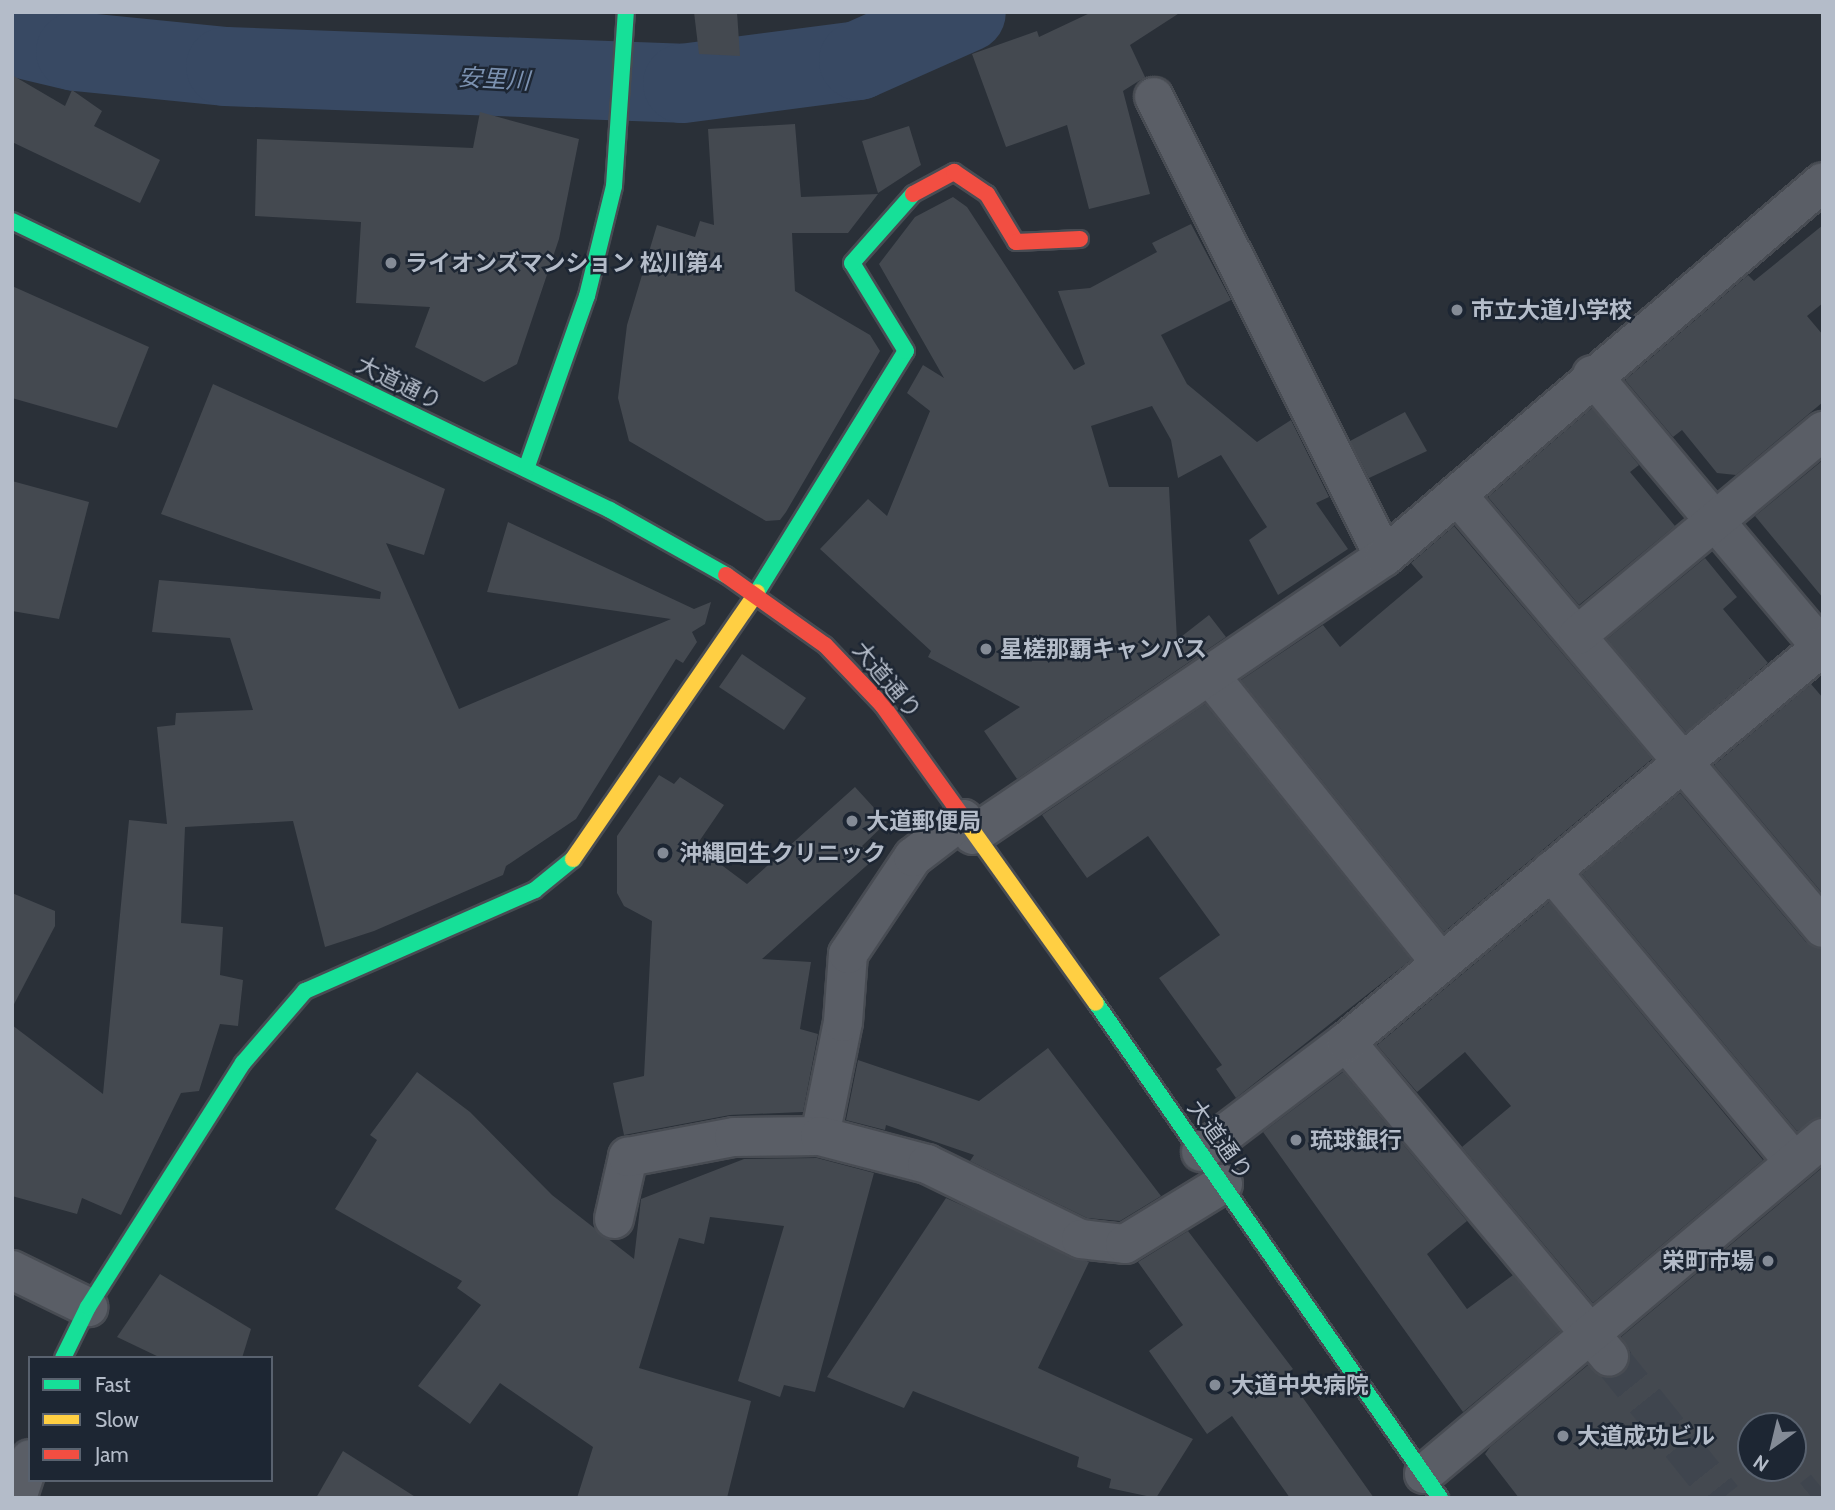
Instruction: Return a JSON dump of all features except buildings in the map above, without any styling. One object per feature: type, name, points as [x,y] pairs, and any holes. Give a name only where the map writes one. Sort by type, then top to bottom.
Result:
[{"type":"street","points":[[526,469],[598,256],[621,130],[626,12]]},
{"type":"street","points":[[1154,97],[1384,558]]},
{"type":"street","points":[[64,1356],[88,1307],[243,1063],[305,991],[535,890],[578,856],[852,449],[906,351],[852,263],[901,200],[954,172],[987,194],[1016,242],[1080,239]]},
{"type":"street","points":[[820,1136],[843,1021],[848,954],[913,857],[968,827],[1211,677],[1384,558],[1459,497],[1592,376],[1819,193]]},
{"type":"street","name":"大道通り","points":[[12,221],[526,469],[757,592],[864,684],[1201,1152],[1432,1486]]},
{"type":"street","points":[[1201,1152],[1346,1042],[1822,647],[1592,376]]},
{"type":"street","points":[[1578,635],[1823,431]]},
{"type":"street","points":[[1459,497],[1823,928]]},
{"type":"street","points":[[1211,677],[1441,963]]},
{"type":"street","points":[[1550,872],[1794,1162]]},
{"type":"street","points":[[1346,1042],[1600,1346]]},
{"type":"street","points":[[614,1219],[628,1157],[734,1138],[820,1136],[928,1164],[1081,1239],[1125,1244],[1223,1184]]},
{"type":"street","points":[[1432,1486],[1600,1346],[1794,1162],[1823,1138]]},
{"type":"street","points":[[12,1270],[88,1307]]},
{"type":"street","points":[[17,1498],[28,1465]]},
{"type":"waterway","name":"安里川","points":[[12,36],[75,51],[225,66],[682,83],[858,60],[966,12]]},
{"type":"tunnel","points":[[1609,1356],[1723,1498]]},
{"type":"tunnel","points":[[1812,1498],[1823,1489]]},
{"type":"traffic: fast","points":[[526,469],[587,296],[614,186],[626,12]]},
{"type":"traffic: fast","points":[[757,592],[906,351],[852,263],[913,194]]},
{"type":"traffic: fast","points":[[12,221],[610,510],[726,575]]},
{"type":"traffic: fast","points":[[64,1356],[88,1307],[243,1063],[305,991],[535,890],[573,859]]},
{"type":"traffic: fast","points":[[1096,1003],[1440,1498]]},
{"type":"traffic: slow","points":[[573,859],[757,592]]},
{"type":"traffic: slow","points":[[967,823],[1096,1003]]},
{"type":"traffic: jam","points":[[913,194],[954,172],[987,194],[1016,242],[1080,239]]},
{"type":"traffic: jam","points":[[726,575],[825,645],[883,706],[967,823]]},
{"type":"place","name":"ライオンズマンション 松川第4","points":[[391,263]]},
{"type":"place","name":"市立大道小学校","points":[[1457,310]]},
{"type":"place","name":"星槎那覇キャンパス","points":[[986,649]]},
{"type":"place","name":"大道郵便局","points":[[852,821]]},
{"type":"place","name":"沖縄回生クリニック","points":[[663,853]]},
{"type":"place","name":"琉球銀行","points":[[1296,1140]]},
{"type":"place","name":"栄町市場","points":[[1768,1261]]},
{"type":"place","name":"大道中央病院","points":[[1215,1385]]},
{"type":"place","name":"大道成功ビル","points":[[1563,1436]]}]
